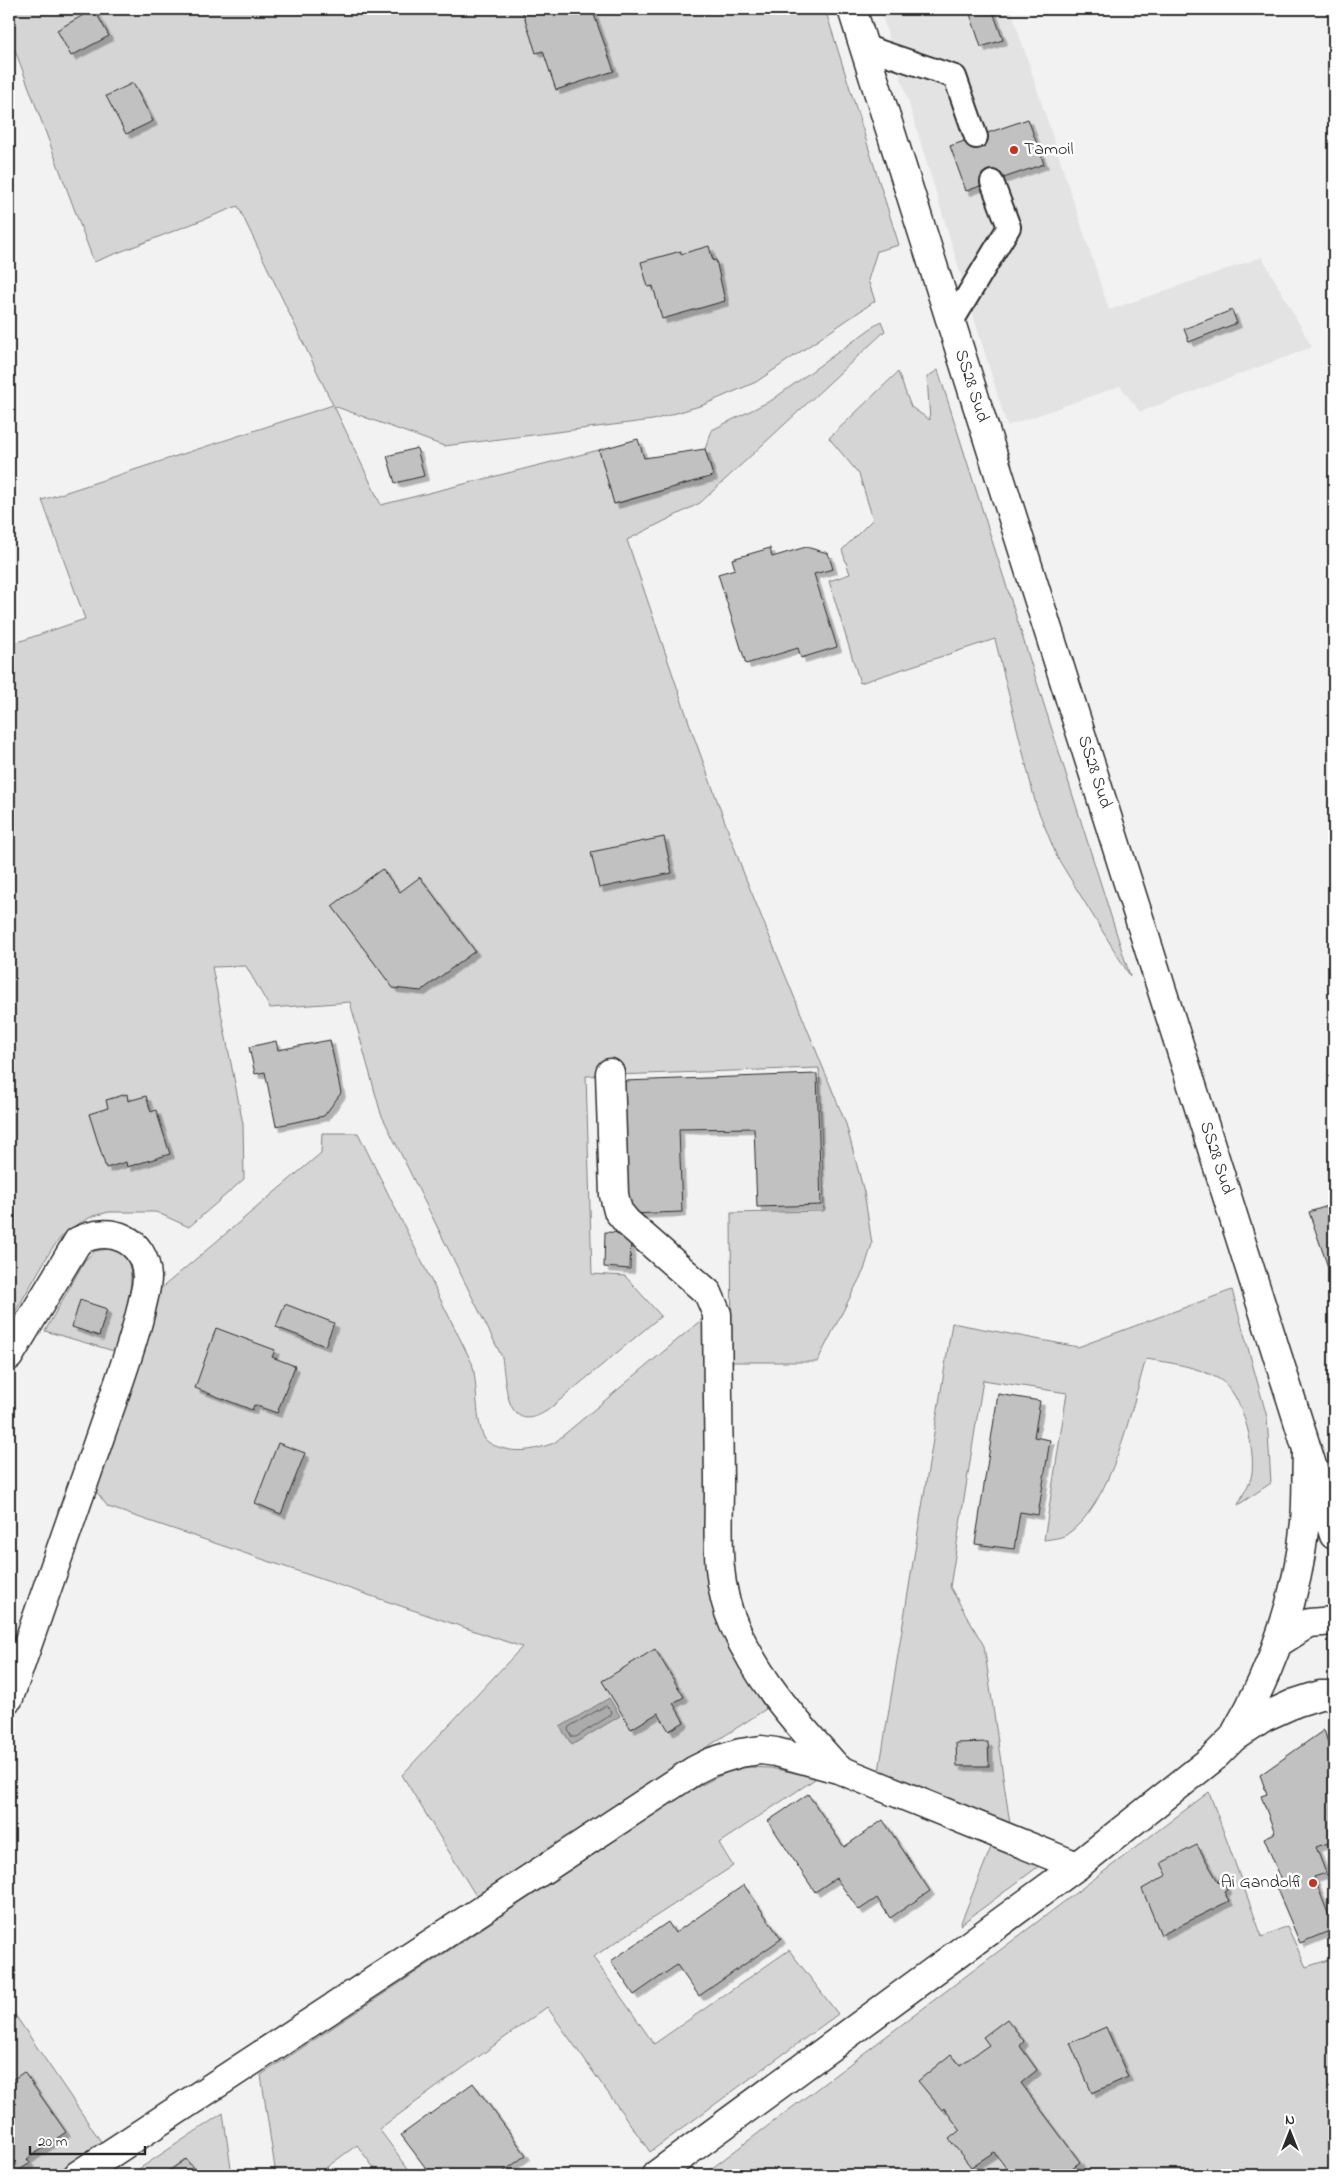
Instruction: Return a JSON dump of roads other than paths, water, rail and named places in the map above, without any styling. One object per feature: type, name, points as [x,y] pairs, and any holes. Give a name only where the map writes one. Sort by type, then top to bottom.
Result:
[{"type":"main road","name":"SS28 Sud","points":[[852,9],[1334,1535]]},
{"type":"main road","points":[[610,1073],[614,1195],[618,1211],[627,1222],[708,1293],[717,1314],[719,1538],[722,1576],[728,1610],[740,1638],[781,1705],[838,1769]]},
{"type":"main road","points":[[9,1356],[78,1241],[91,1235],[104,1233],[118,1235],[130,1242],[139,1252],[145,1265],[147,1278],[133,1343],[9,1698]]},
{"type":"main road","points":[[1233,1738],[1255,1700],[1278,1643],[1294,1588],[1305,1522],[1307,1448]]},
{"type":"main road","points":[[1278,1643],[1309,1623],[1334,1621]]},
{"type":"main road","points":[[656,2175],[1077,1866],[1212,1758],[1233,1738],[1264,1717],[1295,1703],[1330,1691]]},
{"type":"main road","points":[[78,2175],[696,1770],[725,1757],[761,1750],[776,1752],[838,1769],[1077,1866]]},
{"type":"lane","points":[[863,46],[955,77],[976,137]]},
{"type":"lane","points":[[951,323],[1008,227],[992,182]]},
{"type":"water","points":[[609,1698],[620,1716],[572,1745],[560,1727]]},
{"type":"place","name":"Tamoil","points":[[1014,150]]},
{"type":"place","name":"Ai Gandolfi","points":[[1313,1883]]}]
